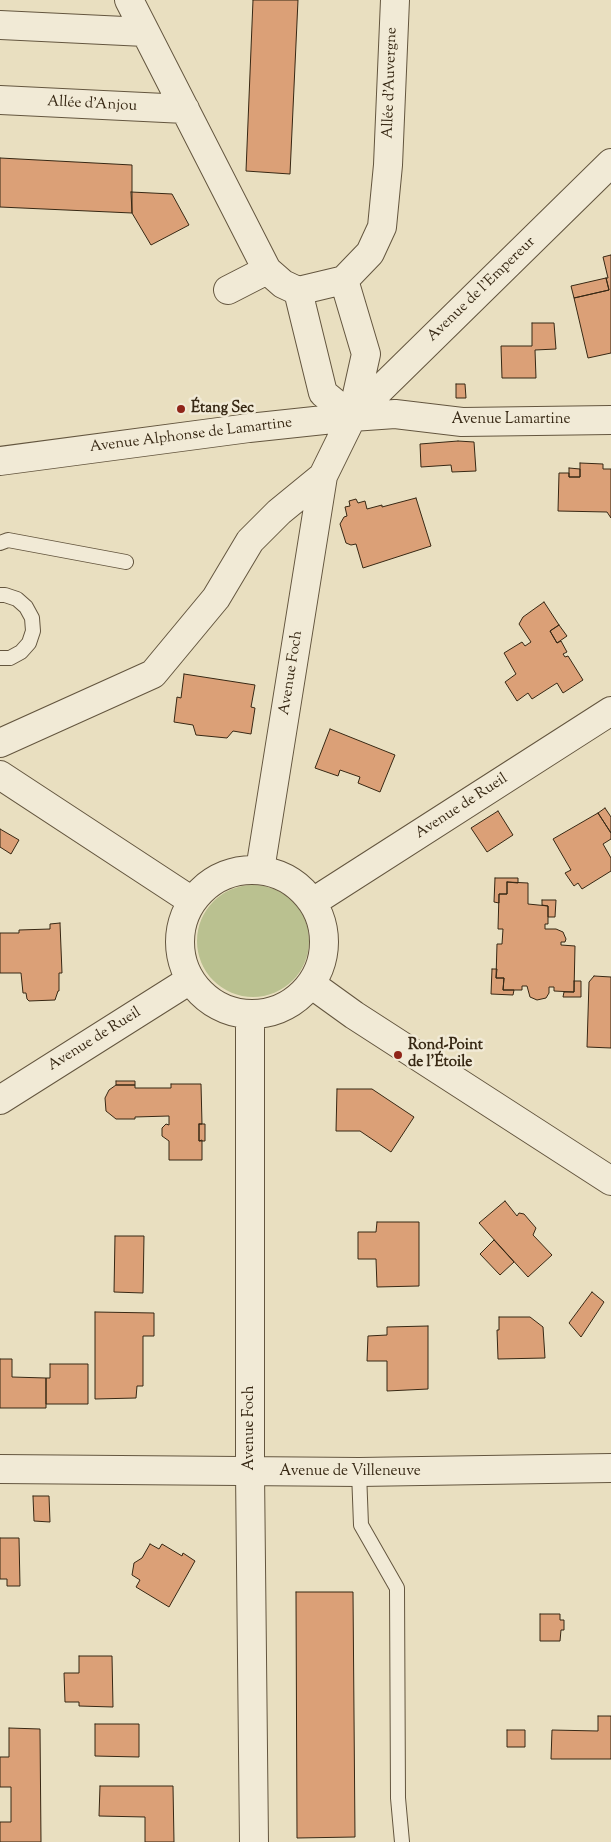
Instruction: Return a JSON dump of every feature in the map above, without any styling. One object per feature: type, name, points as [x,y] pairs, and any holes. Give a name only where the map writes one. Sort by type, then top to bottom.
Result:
[{"type":"street","points":[[0,742],[153,674],[216,598],[250,541],[279,512],[323,476],[352,417],[366,354],[344,280],[298,292],[283,284],[266,270],[129,0]]},
{"type":"street","name":"Allée d'Auvergne","points":[[344,280],[370,253],[382,228],[388,165],[394,0]]},
{"type":"street","points":[[0,25],[145,32]]},
{"type":"street","name":"Allée d'Anjou","points":[[0,100],[185,109]]},
{"type":"street","name":"Avenue de l'Empereur","points":[[352,417],[611,163]]},
{"type":"street","points":[[228,290],[266,270]]},
{"type":"street","points":[[298,292],[323,393],[352,417]]},
{"type":"street","name":"Avenue Lamartine","points":[[352,417],[395,414],[462,422],[611,420]]},
{"type":"street","name":"Avenue Alphonse de Lamartine","points":[[0,461],[249,428],[352,417]]},
{"type":"street","name":"Avenue Foch","points":[[260,870],[323,476]]},
{"type":"street","name":"Avenue de Rueil","points":[[313,902],[611,711]]},
{"type":"street","points":[[2,777],[192,901]]},
{"type":"street","points":[[244,870],[260,870],[276,873],[291,880],[313,902],[321,918],[324,952],[320,968],[311,984],[299,996],[284,1007],[268,1012],[250,1014],[222,1008],[204,996],[190,980],[183,964],[180,932],[184,916],[192,901],[208,884],[229,873],[244,870]]},
{"type":"street","name":"Avenue de Rueil","points":[[0,1100],[190,980]]},
{"type":"street","points":[[311,984],[386,1036],[611,1181]]},
{"type":"street","name":"Avenue Foch","points":[[250,1014],[250,1472],[254,1842]]},
{"type":"street","name":"Avenue de Villeneuve","points":[[0,1469],[359,1472],[611,1468]]},
{"type":"lane","points":[[0,543],[8,540],[126,562]]},
{"type":"lane","points":[[0,596],[5,595],[16,599],[26,607],[32,618],[33,631],[29,643],[21,652],[10,658],[0,658]]},
{"type":"lane","points":[[359,1472],[361,1526],[397,1588],[398,1798],[402,1842]]},
{"type":"green space","points":[[253,885],[274,889],[293,901],[305,920],[309,941],[305,962],[293,981],[274,993],[253,997],[232,993],[213,981],[201,962],[197,941],[201,920],[213,901],[232,889]]},
{"type":"building","points":[[253,0],[298,0],[290,174],[246,171]]},
{"type":"building","points":[[0,158],[132,165],[132,213],[0,207]]},
{"type":"building","points":[[131,192],[172,194],[189,225],[151,245],[132,213]]},
{"type":"building","points":[[611,255],[611,353],[588,358],[574,298],[609,290],[603,257]]},
{"type":"building","points":[[606,278],[609,290],[574,298],[571,286]]},
{"type":"building","points":[[532,323],[554,323],[556,349],[535,350],[536,378],[502,378],[501,346],[532,346]]},
{"type":"building","points":[[456,384],[465,384],[466,398],[456,398]]},
{"type":"building","points":[[458,441],[474,442],[476,471],[452,472],[451,465],[421,467],[420,444]]},
{"type":"building","points":[[580,463],[603,464],[603,469],[611,469],[611,518],[607,512],[558,511],[559,473],[569,473],[569,477],[580,477]]},
{"type":"building","points":[[569,468],[580,469],[580,477],[569,477]]},
{"type":"building","points":[[416,498],[431,546],[363,568],[356,544],[346,543],[340,524],[344,517],[347,516],[345,507],[350,506],[349,501],[356,499],[358,503],[365,501],[367,509]]},
{"type":"building","points":[[544,602],[559,625],[550,631],[557,643],[561,641],[567,652],[563,654],[565,657],[568,656],[583,680],[563,693],[557,683],[532,699],[528,693],[517,701],[505,682],[516,674],[504,653],[522,642],[525,646],[531,642],[519,624],[523,617]]},
{"type":"building","points":[[559,625],[567,636],[557,643],[550,631]]},
{"type":"building","points":[[184,674],[255,685],[251,707],[255,708],[251,734],[233,731],[227,738],[196,735],[193,725],[174,722],[177,697],[181,698]]},
{"type":"building","points":[[330,729],[395,755],[380,792],[358,783],[360,777],[340,770],[338,776],[315,768]]},
{"type":"building","points":[[605,808],[611,817],[611,833],[598,813]]},
{"type":"building","points":[[498,811],[513,835],[487,852],[471,828]]},
{"type":"building","points":[[598,813],[611,833],[611,839],[603,844],[611,858],[611,871],[582,889],[578,883],[574,886],[565,873],[571,870],[553,839]]},
{"type":"building","points":[[0,829],[19,840],[11,854],[0,847]]},
{"type":"building","points":[[495,878],[518,878],[518,883],[507,882],[507,894],[499,894],[499,903],[494,902]]},
{"type":"building","points":[[507,882],[528,883],[528,904],[548,906],[548,924],[545,924],[545,929],[556,929],[563,932],[566,939],[565,942],[561,942],[561,945],[575,946],[574,992],[554,991],[554,987],[549,987],[549,993],[546,998],[537,1000],[530,997],[527,986],[522,986],[522,990],[503,990],[504,978],[496,978],[497,944],[502,944],[503,929],[498,929],[499,894],[507,894]]},
{"type":"building","points":[[542,900],[556,900],[555,917],[548,917],[548,906],[542,905]]},
{"type":"building","points":[[60,923],[62,973],[59,973],[59,991],[55,1000],[29,1001],[26,993],[23,993],[21,973],[0,973],[0,933],[19,933],[19,930],[50,929],[50,924]]},
{"type":"building","points":[[492,969],[497,969],[496,978],[504,978],[503,990],[514,990],[513,995],[491,994]]},
{"type":"building","points":[[594,976],[611,977],[611,1048],[587,1047],[589,982]]},
{"type":"building","points":[[574,981],[581,981],[581,997],[563,997],[564,992],[574,992]]},
{"type":"building","points":[[116,1081],[135,1081],[135,1085],[116,1085]]},
{"type":"building","points":[[171,1084],[201,1084],[202,1124],[199,1124],[199,1141],[202,1140],[202,1160],[169,1160],[169,1141],[162,1136],[162,1128],[166,1124],[169,1125],[169,1116],[116,1119],[106,1111],[105,1098],[109,1090],[116,1085],[135,1085],[135,1088],[171,1088]]},
{"type":"building","points":[[337,1089],[372,1089],[414,1117],[391,1152],[360,1131],[336,1131]]},
{"type":"building","points":[[199,1124],[205,1124],[205,1141],[199,1141]]},
{"type":"building","points":[[505,1201],[517,1216],[519,1213],[524,1214],[536,1228],[533,1235],[552,1255],[528,1277],[479,1223]]},
{"type":"building","points":[[377,1222],[419,1222],[419,1286],[377,1287],[376,1259],[358,1259],[358,1232],[376,1232]]},
{"type":"building","points":[[115,1236],[144,1236],[143,1293],[114,1292]]},
{"type":"building","points":[[494,1240],[514,1262],[500,1275],[480,1254]]},
{"type":"building","points":[[592,1292],[604,1302],[581,1337],[569,1323]]},
{"type":"building","points":[[95,1312],[154,1313],[154,1336],[143,1336],[143,1386],[137,1386],[136,1398],[95,1399]]},
{"type":"building","points":[[499,1317],[530,1317],[543,1327],[545,1358],[498,1359],[497,1330],[499,1330]]},
{"type":"building","points":[[428,1326],[428,1389],[387,1391],[387,1361],[367,1361],[368,1336],[387,1335],[387,1327]]},
{"type":"building","points":[[0,1359],[12,1359],[12,1377],[46,1378],[46,1408],[0,1408]]},
{"type":"building","points":[[50,1364],[88,1364],[88,1404],[46,1404],[46,1378],[50,1378]]},
{"type":"building","points":[[33,1496],[49,1496],[50,1522],[34,1521]]},
{"type":"building","points":[[0,1538],[19,1538],[20,1586],[7,1586],[7,1579],[0,1579]]},
{"type":"building","points":[[150,1544],[159,1549],[162,1544],[182,1556],[183,1553],[195,1561],[169,1607],[136,1587],[140,1580],[132,1575],[134,1563],[142,1558]]},
{"type":"building","points":[[296,1592],[353,1592],[355,1837],[297,1838]]},
{"type":"building","points":[[540,1614],[560,1614],[560,1620],[564,1620],[564,1630],[561,1630],[560,1641],[540,1641]]},
{"type":"building","points":[[79,1656],[112,1656],[113,1707],[79,1706],[79,1702],[65,1702],[64,1673],[79,1673]]},
{"type":"building","points":[[598,1716],[611,1716],[611,1759],[551,1759],[552,1730],[598,1731]]},
{"type":"building","points":[[95,1724],[139,1724],[139,1757],[95,1756]]},
{"type":"building","points":[[9,1728],[40,1729],[41,1842],[0,1842],[0,1822],[11,1822],[11,1787],[0,1787],[0,1757],[9,1757]]},
{"type":"building","points":[[507,1730],[525,1730],[525,1747],[507,1747]]},
{"type":"building","points":[[100,1786],[173,1786],[174,1842],[145,1842],[145,1817],[99,1816]]},
{"type":"place","name":"Étang Sec","points":[[181,409]]},
{"type":"place","name":"Rond-Point de l'Étoile","points":[[398,1055]]}]
